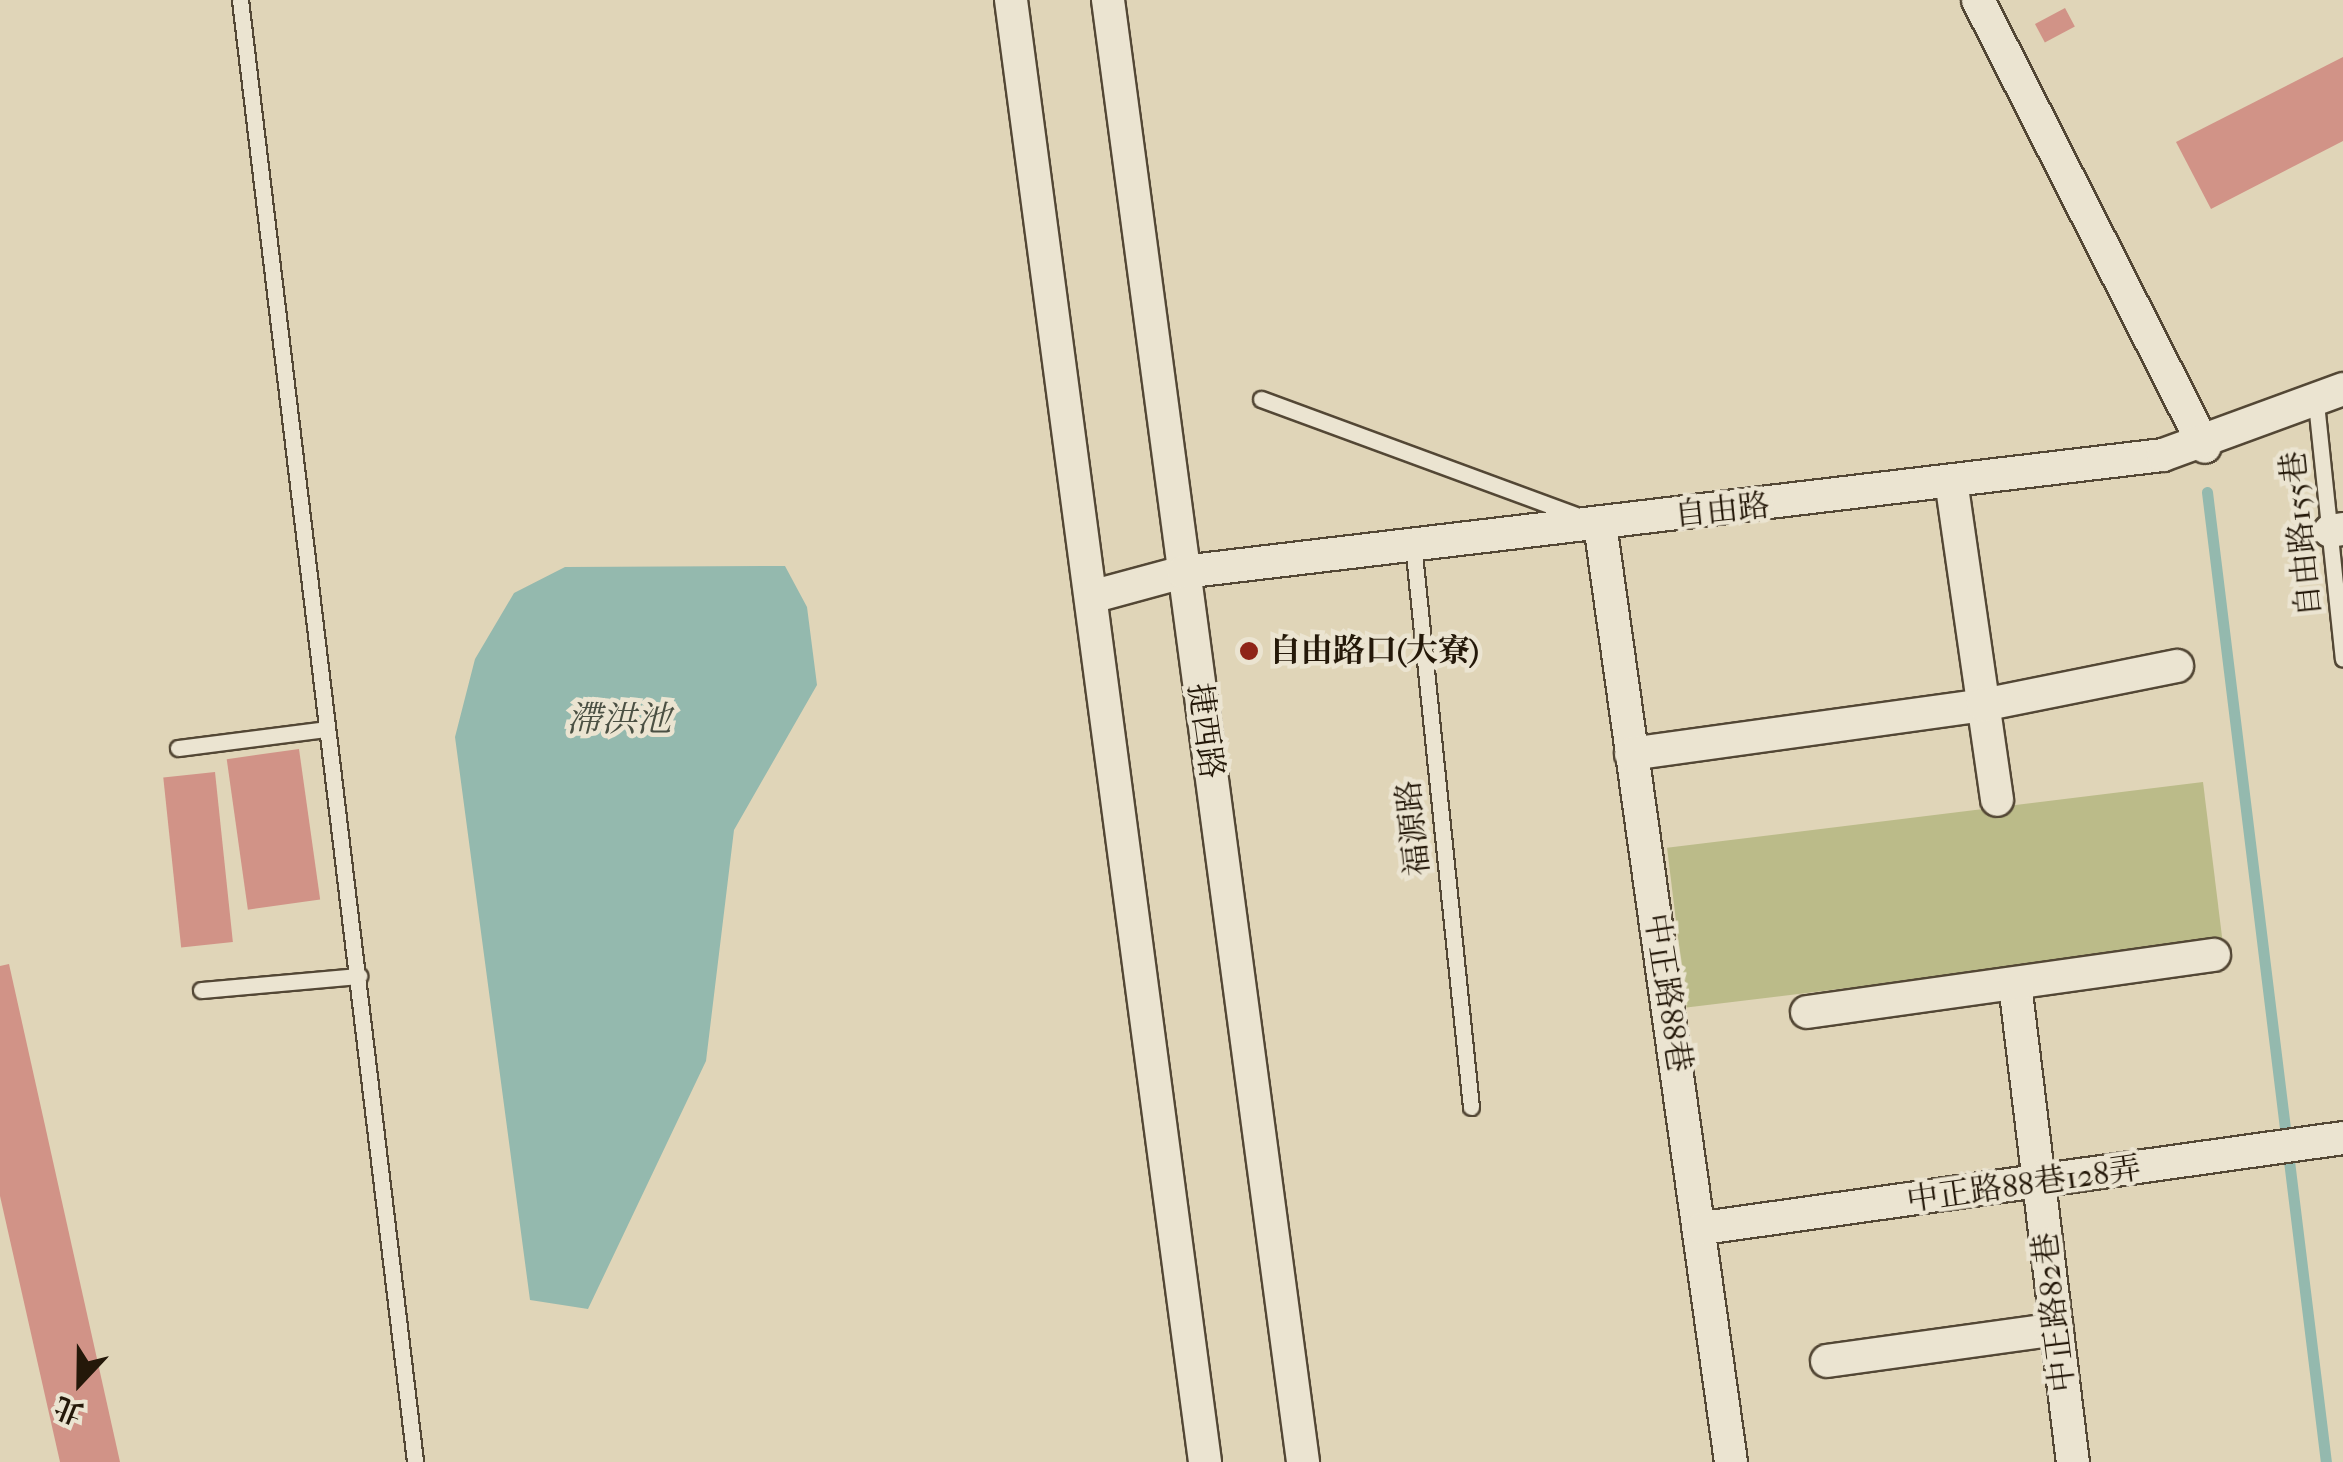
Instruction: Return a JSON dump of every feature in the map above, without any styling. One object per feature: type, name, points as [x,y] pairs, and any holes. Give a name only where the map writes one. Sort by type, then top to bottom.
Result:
[{"type":"street","points":[[1012,0],[1205,1462]]},
{"type":"street","name":"捷西路","points":[[1108,0],[1302,1462]]},
{"type":"street","points":[[1978,0],[2205,447]]},
{"type":"street","name":"自由路","points":[[1091,597],[1183,572],[1952,487],[2205,447],[2330,396]]},
{"type":"street","points":[[1952,487],[1997,800]]},
{"type":"street","name":"中正路88巷","points":[[1600,524],[1703,1228],[1731,1462]]},
{"type":"street","points":[[1631,754],[1983,705],[2178,666]]},
{"type":"street","points":[[1807,1012],[2214,955]]},
{"type":"street","name":"中正路82巷","points":[[2016,984],[2073,1462]]},
{"type":"street","name":"中正路88巷128弄","points":[[1703,1228],[2040,1184],[2343,1138]]},
{"type":"street","points":[[1827,1361],[2058,1329]]},
{"type":"lane","points":[[240,0],[260,109],[326,729],[415,1462]]},
{"type":"lane","name":"自由路155巷","points":[[2330,396],[2343,659]]},
{"type":"lane","points":[[1262,399],[1600,524]]},
{"type":"lane","name":"福源路","points":[[1413,544],[1471,1107]]},
{"type":"lane","points":[[178,748],[326,729]]},
{"type":"lane","points":[[202,990],[359,976]]},
{"type":"green space","points":[[2203,782],[2223,942],[1687,1008],[1667,848]]},
{"type":"water","name":"滯洪池","points":[[785,566],[807,607],[817,685],[734,830],[706,1061],[588,1309],[530,1300],[455,737],[475,659],[514,593],[565,567]]},
{"type":"building","points":[[2065,8],[2075,27],[2045,43],[2035,24]]},
{"type":"building","points":[[2343,57],[2343,141],[2211,209],[2176,142]]},
{"type":"building","points":[[299,749],[320,900],[248,910],[227,759]]},
{"type":"building","points":[[215,772],[233,942],[181,947],[163,777]]},
{"type":"building","points":[[9,964],[120,1462],[60,1462],[0,1196],[0,966]]},
{"type":"waterway","points":[[2207,492],[2326,1462]]},
{"type":"place","name":"自由路口(大寮)","points":[[1249,651]]}]
